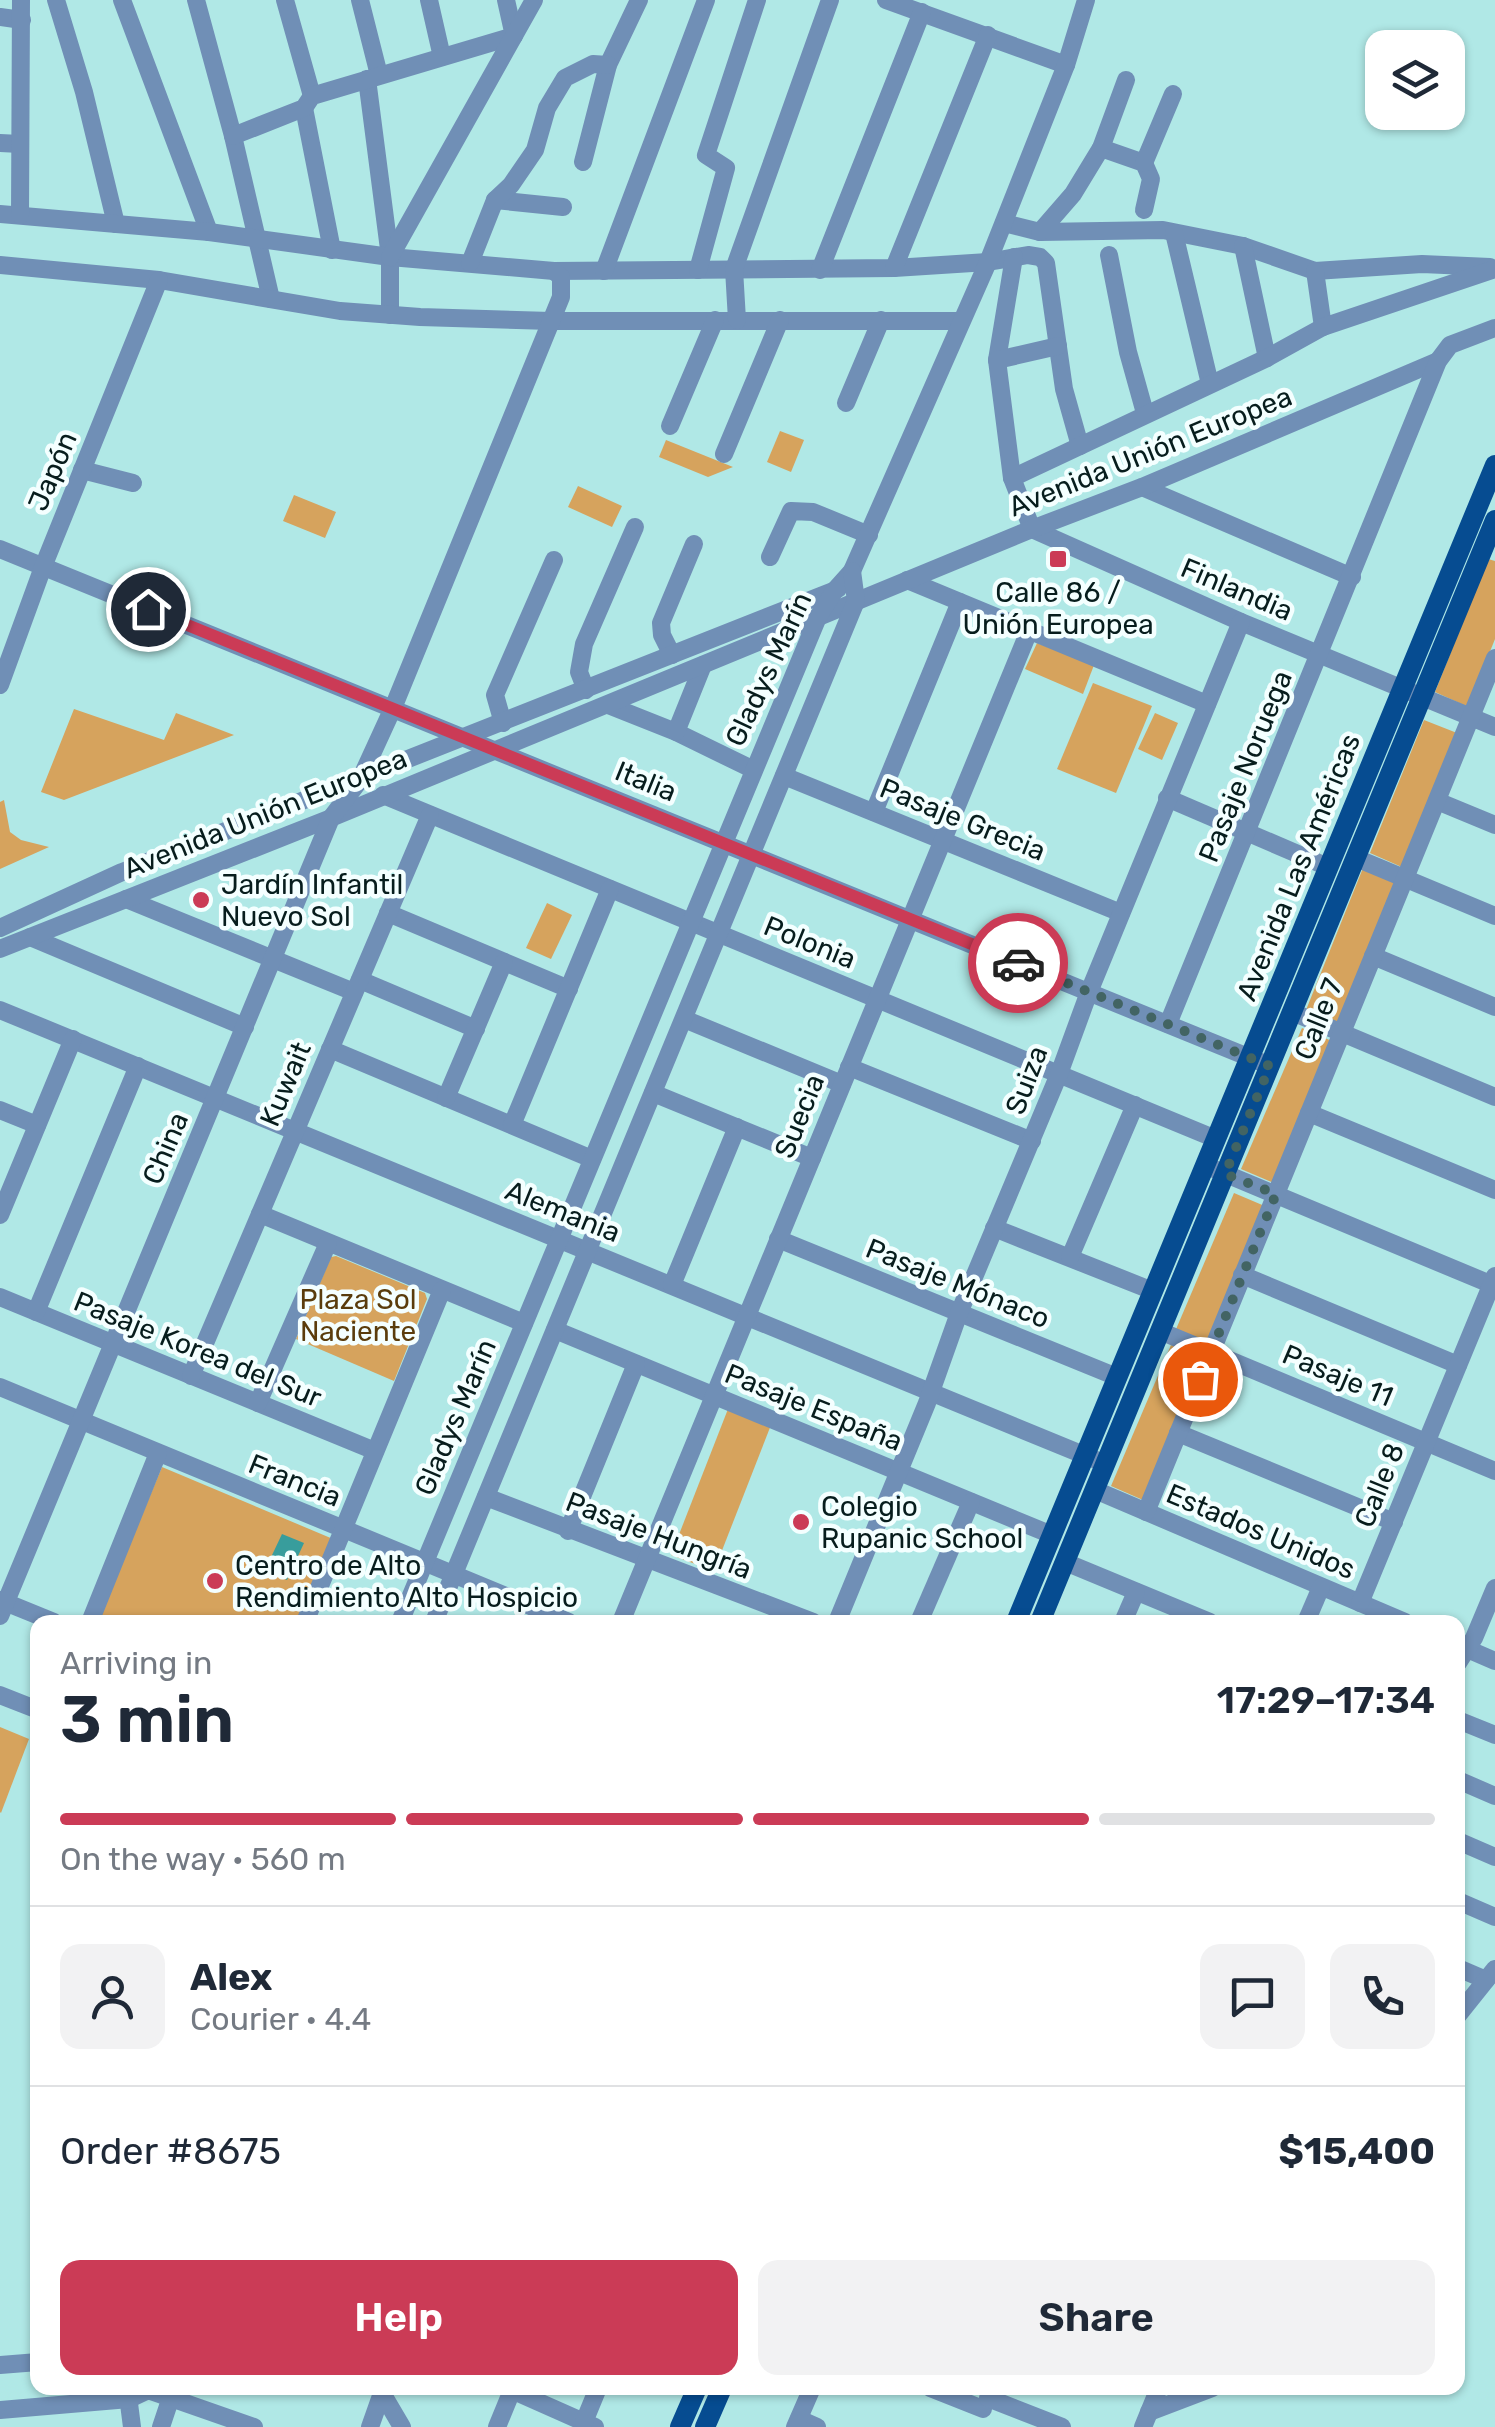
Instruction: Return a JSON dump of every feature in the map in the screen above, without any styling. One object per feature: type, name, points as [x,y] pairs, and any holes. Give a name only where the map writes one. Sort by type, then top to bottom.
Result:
[{"type":"main road","name":"Avenida Las Américas","points":[[1019,1615],[1328,867],[1487,530],[1495,465]]},
{"type":"main road","name":"Avenida Las Américas","points":[[1043,1615],[1356,858],[1412,692]]},
{"type":"main road","points":[[680,2427],[694,2395]]},
{"type":"main road","points":[[705,2427],[719,2395]]},
{"type":"street","points":[[20,215],[21,0]]},
{"type":"street","points":[[56,0],[84,92],[116,224]]},
{"type":"street","points":[[122,0],[208,232]]},
{"type":"street","points":[[196,0],[271,299]]},
{"type":"street","points":[[285,0],[308,102],[332,250]]},
{"type":"street","points":[[360,0],[373,77],[390,257],[390,315]]},
{"type":"street","points":[[429,0],[442,57]]},
{"type":"street","points":[[506,0],[514,36]]},
{"type":"street","points":[[390,257],[534,0]]},
{"type":"street","points":[[583,162],[608,66],[639,0]]},
{"type":"street","points":[[604,271],[706,0]]},
{"type":"street","points":[[698,270],[726,168],[706,155],[757,0]]},
{"type":"street","points":[[738,320],[734,269],[830,0]]},
{"type":"street","points":[[886,0],[1066,64]]},
{"type":"street","name":"Gladys Marín","points":[[437,1615],[784,776],[855,587],[869,535],[988,262],[1066,64],[1082,2]]},
{"type":"street","points":[[820,270],[922,12]]},
{"type":"street","points":[[0,18],[22,20]]},
{"type":"street","points":[[894,268],[988,34]]},
{"type":"street","points":[[233,136],[373,77],[514,36]]},
{"type":"street","points":[[470,263],[495,200],[535,150],[547,108],[565,78],[594,64],[608,66]]},
{"type":"street","points":[[0,80],[21,82]]},
{"type":"street","points":[[1040,232],[1073,194],[1100,148],[1126,80]]},
{"type":"street","points":[[1144,163],[1173,94]]},
{"type":"street","points":[[0,143],[20,144]]},
{"type":"street","points":[[1100,148],[1144,163],[1151,178],[1144,210]]},
{"type":"street","points":[[495,200],[562,207]]},
{"type":"street","points":[[0,214],[208,232],[390,257],[554,270],[820,270],[1040,257],[1046,263],[1064,388],[1080,446]]},
{"type":"street","points":[[1004,223],[1040,232],[1174,233],[1244,246],[1315,271],[1422,264],[1495,269]]},
{"type":"street","points":[[1174,233],[1210,384]]},
{"type":"street","points":[[1244,246],[1267,358]]},
{"type":"street","points":[[1109,255],[1128,352],[1145,413]]},
{"type":"street","points":[[1014,258],[997,360],[1012,478],[1032,529]]},
{"type":"street","points":[[0,265],[159,280],[340,312],[390,315],[551,321],[960,320]]},
{"type":"street","points":[[1012,478],[1267,358],[1323,327],[1495,269]]},
{"type":"street","name":"China","points":[[2,1606],[331,818],[360,780],[392,708],[551,321],[563,286],[554,270]]},
{"type":"street","points":[[1315,271],[1323,327]]},
{"type":"street","name":"Japón","points":[[0,685],[43,566],[159,280]]},
{"type":"street","points":[[670,426],[715,320]]},
{"type":"street","points":[[724,454],[780,320]]},
{"type":"street","points":[[846,403],[881,320]]},
{"type":"street","name":"Avenida Unión Europea","points":[[0,928],[122,872],[835,590],[884,590],[1142,487],[1438,360],[1450,344],[1495,328]]},
{"type":"street","points":[[997,360],[1058,346]]},
{"type":"street","name":"Pasaje Noruega","points":[[1168,1024],[1438,360]]},
{"type":"street","points":[[82,470],[133,484]]},
{"type":"street","points":[[1142,487],[1352,577]]},
{"type":"street","points":[[770,557],[791,510],[813,512],[869,535]]},
{"type":"street","points":[[586,690],[579,672],[584,644],[635,527]]},
{"type":"street","name":"Finlandia","points":[[1032,529],[1241,622],[1495,727]]},
{"type":"street","points":[[672,655],[661,624],[694,544]]},
{"type":"street","name":"Italia","points":[[0,549],[1270,1066]]},
{"type":"street","points":[[503,722],[496,695],[554,560]]},
{"type":"street","points":[[907,580],[1207,704]]},
{"type":"street","name":"Avenida Unión Europea","points":[[0,948],[331,818],[818,618],[855,587]]},
{"type":"street","name":"Gladys Marín","points":[[403,1615],[752,769],[818,618],[835,590]]},
{"type":"street","points":[[874,812],[960,602]]},
{"type":"street","name":"Suiza","points":[[840,1615],[1059,1074],[1088,992],[1241,622]]},
{"type":"street","name":"Suecia","points":[[623,1615],[1028,631]]},
{"type":"street","name":"Calle 7","points":[[1146,1512],[1495,658]]},
{"type":"street","points":[[676,732],[703,666]]},
{"type":"street","points":[[608,705],[752,769]]},
{"type":"street","name":"Pasaje Grecia","points":[[784,776],[1121,914]]},
{"type":"street","name":"Polonia","points":[[383,795],[1216,1139]]},
{"type":"street","points":[[1167,798],[1328,867]]},
{"type":"street","points":[[1436,800],[1495,826]]},
{"type":"street","name":"Kuwait","points":[[192,1376],[430,814]]},
{"type":"street","points":[[1356,858],[1495,916]]},
{"type":"street","points":[[512,1126],[610,889]]},
{"type":"street","points":[[126,899],[274,957],[476,1028]]},
{"type":"street","points":[[388,914],[569,989]]},
{"type":"street","points":[[30,937],[245,1027]]},
{"type":"street","points":[[1373,956],[1495,1006]]},
{"type":"street","points":[[446,1098],[504,962]]},
{"type":"street","name":"Alemania","points":[[0,1010],[1105,1464]]},
{"type":"street","points":[[1292,1012],[1495,1098]]},
{"type":"street","points":[[684,1019],[1032,1141]]},
{"type":"street","points":[[0,1215],[72,1039]]},
{"type":"street","points":[[330,1050],[592,1159]]},
{"type":"street","points":[[36,1312],[138,1066]]},
{"type":"street","points":[[653,1092],[812,1158]]},
{"type":"street","points":[[1070,1257],[1135,1106]]},
{"type":"street","points":[[0,1110],[37,1125]]},
{"type":"street","points":[[1309,1113],[1495,1190]]},
{"type":"street","points":[[672,1286],[737,1127]]},
{"type":"street","points":[[1205,1165],[1494,1282]]},
{"type":"street","points":[[260,1214],[524,1324]]},
{"type":"street","points":[[994,1228],[1153,1290]]},
{"type":"street","name":"Pasaje Mónaco","points":[[778,1239],[1117,1377]]},
{"type":"street","points":[[258,1403],[328,1243]]},
{"type":"street","points":[[1242,1276],[1458,1365]]},
{"type":"street","name":"Calle 8","points":[[1360,1603],[1494,1282]]},
{"type":"street","points":[[308,1615],[442,1290]]},
{"type":"street","name":"Pasaje Korea del Sur","points":[[0,1297],[376,1451]]},
{"type":"street","name":"Pasaje España","points":[[555,1330],[1052,1535]]},
{"type":"street","name":"Pasaje 11","points":[[1160,1331],[1495,1470]]},
{"type":"street","points":[[568,1531],[636,1364]]},
{"type":"street","name":"Francia","points":[[2,1394],[81,1421],[454,1575],[534,1615]]},
{"type":"street","points":[[1178,1433],[1394,1522]]},
{"type":"street","points":[[93,1615],[158,1453]]},
{"type":"street","name":"Estados Unidos","points":[[1095,1490],[1388,1615]]},
{"type":"street","name":"Pasaje Hungría","points":[[486,1497],[794,1615]]},
{"type":"street","points":[[923,1615],[971,1502]]},
{"type":"street","points":[[1065,1562],[1188,1615]]},
{"type":"street","points":[[1309,1615],[1321,1586]]},
{"type":"street","points":[[1465,1647],[1474,1638],[1495,1589]]},
{"type":"street","points":[[1127,1615],[1136,1592]]},
{"type":"street","points":[[2,1606],[31,1615]]},
{"type":"street","points":[[1465,1653],[1495,1661]]},
{"type":"street","points":[[0,1695],[30,1707]]},
{"type":"street","points":[[1465,1723],[1495,1735]]},
{"type":"street","points":[[1465,1783],[1495,1796]]},
{"type":"street","points":[[1465,1845],[1495,1857]]},
{"type":"street","points":[[1465,1905],[1495,1917]]},
{"type":"street","points":[[1465,1969],[1491,1975],[1465,2007]]},
{"type":"street","points":[[0,2365],[30,2363]]},
{"type":"street","points":[[0,2410],[113,2395]]},
{"type":"street","points":[[128,2395],[132,2427]]},
{"type":"street","points":[[161,2427],[172,2395]]},
{"type":"street","points":[[180,2395],[254,2427]]},
{"type":"street","points":[[370,2427],[374,2395]]},
{"type":"street","points":[[379,2395],[402,2427]]},
{"type":"street","points":[[497,2427],[508,2395]]},
{"type":"street","points":[[526,2395],[589,2425],[596,2395]]},
{"type":"street","points":[[809,2395],[797,2423],[817,2427]]},
{"type":"street","points":[[951,2395],[1060,2427]]},
{"type":"street","points":[[1146,2420],[1155,2395]]},
{"type":"street","points":[[1146,2420],[1198,2395]]},
{"type":"green space","points":[[780,431],[804,440],[791,472],[767,462]]},
{"type":"green space","points":[[666,440],[733,467],[708,477],[659,457]]},
{"type":"green space","points":[[578,486],[622,506],[612,527],[568,507]]},
{"type":"green space","points":[[294,495],[336,512],[325,538],[283,521]]},
{"type":"green space","points":[[1488,559],[1495,561],[1495,639],[1468,707],[1435,692]]},
{"type":"green space","points":[[1037,643],[1094,665],[1083,694],[1025,669]]},
{"type":"green space","points":[[1093,683],[1152,706],[1116,793],[1057,769]]},
{"type":"green space","points":[[74,709],[164,740],[176,713],[234,735],[64,800],[41,792]]},
{"type":"green space","points":[[1155,713],[1178,723],[1162,760],[1138,749]]},
{"type":"green space","points":[[1424,720],[1457,733],[1404,868],[1370,853]]},
{"type":"green space","points":[[4,800],[10,832],[21,840],[49,847],[0,869],[0,802]]},
{"type":"green space","points":[[1363,868],[1399,883],[1343,1025],[1306,1010]]},
{"type":"green space","points":[[547,903],[572,915],[551,959],[526,948]]},
{"type":"green space","points":[[1302,1028],[1334,1042],[1274,1183],[1241,1169]]},
{"type":"green space","points":[[1234,1193],[1267,1207],[1207,1348],[1174,1334]]},
{"type":"green space","name":"Plaza Sol Naciente","points":[[331,1257],[425,1293],[427,1299],[394,1381],[296,1339]]},
{"type":"green space","points":[[1171,1345],[1203,1359],[1143,1500],[1111,1486]]},
{"type":"green space","points":[[728,1409],[771,1425],[714,1571],[671,1555]]},
{"type":"green space","name":"Centro de Alto Rendimiento Alto Hospicio","points":[[162,1467],[333,1539],[302,1615],[100,1615]]},
{"type":"green space","points":[[0,1727],[29,1739],[1,1813],[0,1812]]},
{"type":"water","points":[[282,1534],[304,1543],[287,1580],[265,1570]]},
{"type":"way so far","points":[[1018,963],[1270,1066],[1225,1174],[1276,1194],[1200,1379]]},
{"type":"place","name":"Calle 86 / Unión Europea","points":[[1058,559]]},
{"type":"place","name":"Jardín Infantil Nuevo Sol","points":[[201,900]]},
{"type":"place","name":"Colegio Rupanic School","points":[[801,1522]]},
{"type":"place","name":"Centro de Alto Rendimiento Alto Hospicio","points":[[215,1581]]},
{"type":"route","points":[[148,609],[1018,963]]}]
